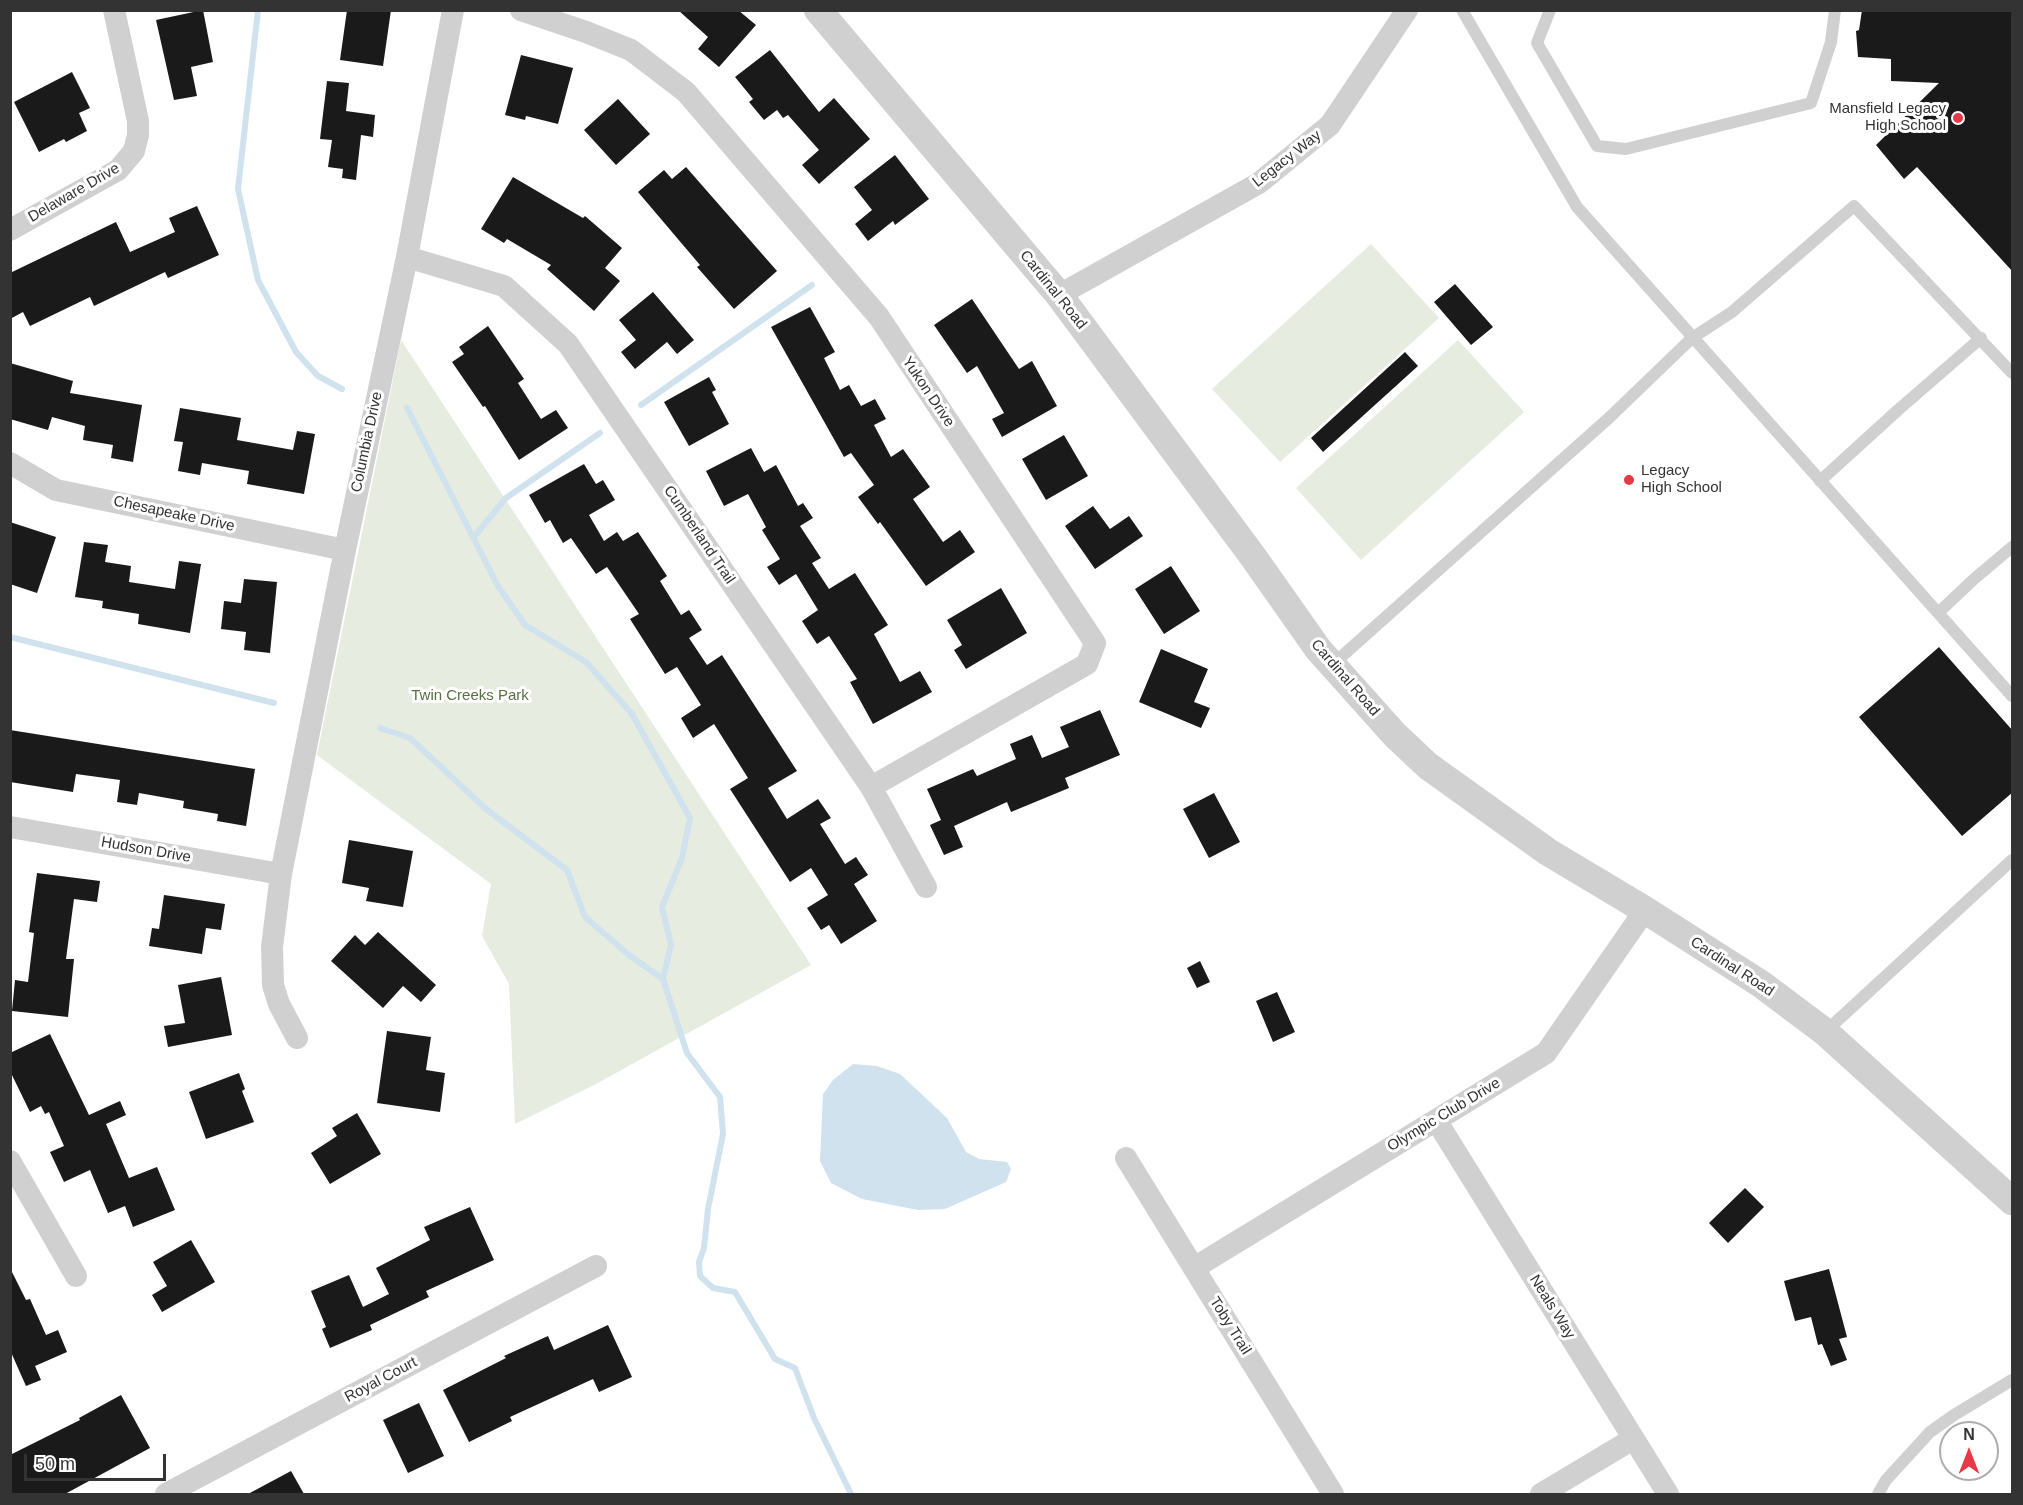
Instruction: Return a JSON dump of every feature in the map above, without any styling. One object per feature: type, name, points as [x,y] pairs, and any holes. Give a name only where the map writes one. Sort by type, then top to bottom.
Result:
[{"type":"street","name":"Delaware Drive","points":[[10,230],[118,170],[134,151],[138,135],[138,121],[114,10]]},
{"type":"street","name":"Columbia Drive","points":[[297,1038],[279,1004],[273,985],[272,947],[281,874],[345,550],[407,257],[453,10]]},
{"type":"street","name":"Yukon Drive","points":[[521,10],[631,50],[686,92],[879,318],[1095,643],[1087,664],[871,787]]},
{"type":"street","name":"Cardinal Road","points":[[818,10],[1059,295],[1318,649],[1395,735],[1428,766],[1548,852],[1761,984],[1825,1032],[2013,1201]]},
{"type":"street","name":"Legacy Way","points":[[1059,295],[1259,183],[1330,125],[1407,10]]},
{"type":"street","name":"Cumberland Trail","points":[[407,257],[504,286],[568,344],[871,787],[926,887]]},
{"type":"street","name":"Chesapeake Drive","points":[[10,463],[56,490],[345,550]]},
{"type":"street","name":"Hudson Drive","points":[[10,827],[281,874]]},
{"type":"street","name":"Olympic Club Drive","points":[[1194,1268],[1546,1053],[1645,910]]},
{"type":"street","name":"Neals Way","points":[[1436,1120],[1668,1494]]},
{"type":"street","name":"Toby Trail","points":[[1126,1158],[1333,1494]]},
{"type":"street","points":[[10,1161],[76,1276]]},
{"type":"street","name":"Royal Court","points":[[166,1494],[596,1266]]},
{"type":"street","points":[[1541,1494],[1633,1438]]},
{"type":"lane","points":[[1462,10],[1577,207],[2013,696]]},
{"type":"lane","points":[[1550,10],[1537,44],[1597,146],[1626,149],[1811,103],[1831,42],[1835,10]]},
{"type":"lane","points":[[1332,665],[1610,417],[1692,338],[1732,312],[1854,206],[2013,373]]},
{"type":"lane","points":[[1820,481],[1981,338]]},
{"type":"lane","points":[[1938,613],[2013,547]]},
{"type":"lane","points":[[1825,1032],[2013,860]]},
{"type":"lane","points":[[1878,1494],[1886,1480],[1930,1432],[2013,1380]]},
{"type":"green space","points":[[1371,244],[1439,318],[1280,462],[1212,389]]},
{"type":"green space","name":"Twin Creeks Park","points":[[401,340],[811,965],[596,1084],[515,1124],[509,984],[482,936],[491,884],[317,755]]},
{"type":"green space","points":[[1458,340],[1524,412],[1361,560],[1296,488]]},
{"type":"water","points":[[853,1064],[877,1066],[900,1074],[947,1118],[966,1152],[979,1159],[1007,1162],[1011,1169],[1006,1182],[945,1209],[918,1210],[862,1199],[831,1183],[820,1161],[823,1094],[833,1080]]},
{"type":"building","points":[[203,10],[213,62],[191,67],[197,96],[174,100],[156,20]]},
{"type":"building","points":[[347,10],[391,10],[383,66],[340,60]]},
{"type":"building","points":[[678,10],[738,10],[756,25],[719,67],[698,49],[708,37]]},
{"type":"building","name":"Mansfield Legacy High School","points":[[1862,10],[2013,10],[2013,272],[1917,167],[1904,179],[1876,145],[1939,83],[1891,81],[1891,59],[1858,57],[1856,31],[1859,30]]},
{"type":"building","points":[[770,50],[819,112],[834,98],[870,139],[819,184],[802,165],[819,150],[788,115],[783,118],[777,110],[764,120],[749,102],[753,99],[735,77]]},
{"type":"building","points":[[521,55],[573,68],[558,124],[526,116],[525,120],[505,115]]},
{"type":"building","points":[[72,72],[90,108],[79,113],[87,131],[66,142],[64,139],[39,152],[14,102]]},
{"type":"building","points":[[327,81],[349,83],[346,111],[375,115],[373,137],[361,135],[356,180],[342,178],[343,169],[328,167],[332,140],[320,139]]},
{"type":"building","points":[[618,99],[650,134],[616,165],[584,130]]},
{"type":"building","points":[[895,155],[929,199],[895,225],[893,221],[868,241],[855,224],[872,210],[854,187]]},
{"type":"building","points":[[686,167],[777,271],[734,309],[697,267],[700,265],[638,192],[664,170],[672,179]]},
{"type":"building","points":[[513,177],[583,218],[585,216],[622,248],[605,268],[620,281],[594,311],[547,269],[551,265],[507,239],[504,243],[481,229]]},
{"type":"building","points":[[197,206],[219,255],[168,278],[165,272],[94,306],[90,297],[30,326],[23,312],[10,319],[10,273],[116,222],[130,252],[175,232],[169,218]]},
{"type":"building","points":[[1455,284],[1493,327],[1471,345],[1434,302]]},
{"type":"building","points":[[653,292],[694,340],[677,354],[667,342],[635,369],[621,352],[636,340],[619,320]]},
{"type":"building","points":[[972,299],[1019,369],[1032,361],[1057,406],[1002,437],[992,419],[1004,413],[977,366],[967,373],[934,325]]},
{"type":"building","points":[[810,307],[835,352],[824,358],[840,390],[849,385],[861,406],[875,399],[886,419],[874,425],[891,457],[903,449],[930,487],[913,499],[943,542],[960,530],[975,552],[926,586],[880,522],[878,524],[858,497],[874,485],[851,453],[844,457],[771,327]]},
{"type":"building","points":[[488,326],[524,379],[518,383],[541,419],[556,410],[568,428],[519,460],[485,406],[483,407],[452,362],[464,354],[459,347]]},
{"type":"building","points":[[1405,352],[1418,366],[1323,452],[1311,438]]},
{"type":"building","points":[[10,363],[73,381],[70,393],[142,405],[133,462],[111,458],[113,445],[83,440],[85,426],[52,417],[48,430],[10,419]]},
{"type":"building","points":[[709,377],[716,390],[712,392],[729,424],[689,446],[664,402]]},
{"type":"building","points":[[180,408],[241,418],[237,440],[293,450],[297,431],[315,434],[304,494],[247,484],[249,471],[202,463],[200,475],[178,471],[183,442],[174,441]]},
{"type":"building","points":[[1064,435],[1088,476],[1046,500],[1022,459]]},
{"type":"building","points":[[751,448],[764,472],[776,465],[798,506],[803,503],[813,518],[800,526],[821,558],[812,563],[829,589],[855,573],[888,625],[874,634],[900,682],[920,671],[932,692],[873,724],[850,682],[857,679],[829,636],[817,644],[802,621],[818,610],[796,574],[779,585],[767,567],[780,559],[762,530],[766,527],[748,494],[724,506],[706,471]]},
{"type":"building","points":[[584,464],[596,484],[603,480],[615,500],[589,515],[604,541],[617,532],[623,541],[638,532],[667,576],[660,581],[681,615],[689,610],[702,630],[689,638],[707,665],[722,655],[797,771],[768,788],[787,819],[818,799],[831,818],[820,824],[845,864],[856,857],[868,875],[854,884],[877,921],[841,944],[829,925],[821,930],[807,908],[828,895],[811,868],[790,882],[730,789],[748,778],[714,724],[693,738],[681,718],[701,705],[677,667],[665,674],[630,619],[639,614],[607,567],[596,574],[571,538],[563,543],[550,520],[545,523],[529,495]]},
{"type":"building","points":[[1093,506],[1110,529],[1129,516],[1143,536],[1095,569],[1065,526]]},
{"type":"building","points":[[10,522],[56,537],[37,593],[10,584]]},
{"type":"building","points":[[84,542],[108,545],[105,562],[131,566],[129,582],[175,589],[179,561],[201,564],[190,633],[138,624],[139,614],[102,608],[103,601],[75,597]]},
{"type":"building","points":[[1171,566],[1200,611],[1164,634],[1135,589]]},
{"type":"building","points":[[244,579],[277,582],[270,653],[244,650],[246,632],[221,629],[224,601],[241,603]]},
{"type":"building","points":[[1001,588],[1027,633],[966,669],[954,650],[962,645],[947,620]]},
{"type":"building","points":[[1939,647],[2013,731],[2013,792],[1962,836],[1859,717]]},
{"type":"building","points":[[1161,649],[1208,669],[1194,702],[1210,708],[1201,728],[1139,702]]},
{"type":"building","points":[[1100,710],[1120,755],[1065,778],[1069,788],[1011,812],[1007,802],[954,826],[963,847],[944,855],[930,825],[941,820],[927,789],[973,769],[977,776],[1016,759],[1010,744],[1032,735],[1042,758],[1069,747],[1060,727]]},
{"type":"building","points":[[10,730],[255,769],[246,826],[217,821],[218,814],[183,808],[184,801],[139,793],[137,805],[117,802],[120,780],[76,774],[73,792],[10,782]]},
{"type":"building","points":[[1214,793],[1240,842],[1209,858],[1183,809]]},
{"type":"building","points":[[349,840],[413,851],[403,907],[366,901],[369,888],[342,883]]},
{"type":"building","points":[[37,873],[100,881],[97,902],[74,899],[66,959],[74,959],[68,1017],[12,1011],[15,980],[28,982],[34,933],[29,932]]},
{"type":"building","points":[[164,895],[225,904],[221,930],[206,928],[202,954],[149,946],[152,928],[159,929]]},
{"type":"building","points":[[378,932],[436,985],[421,1002],[403,986],[383,1008],[331,961],[355,935],[365,945]]},
{"type":"building","points":[[1200,961],[1210,982],[1197,988],[1187,968]]},
{"type":"building","points":[[221,977],[232,1035],[168,1047],[164,1026],[185,1023],[178,985]]},
{"type":"building","points":[[1277,992],[1295,1032],[1273,1042],[1256,1001]]},
{"type":"building","points":[[387,1031],[431,1037],[426,1070],[445,1073],[440,1112],[377,1103]]},
{"type":"building","points":[[50,1034],[89,1115],[120,1101],[126,1115],[106,1124],[129,1178],[157,1167],[175,1210],[133,1227],[125,1206],[108,1213],[90,1170],[64,1182],[50,1152],[64,1146],[49,1112],[45,1114],[41,1106],[30,1112],[10,1071],[10,1053]]},
{"type":"building","points":[[239,1073],[245,1089],[242,1091],[254,1122],[206,1139],[189,1092]]},
{"type":"building","points":[[357,1113],[381,1154],[330,1184],[311,1153],[337,1136],[332,1128]]},
{"type":"building","points":[[1745,1188],[1764,1207],[1728,1243],[1709,1223]]},
{"type":"building","points":[[470,1207],[494,1260],[426,1291],[429,1297],[370,1325],[372,1330],[330,1348],[322,1329],[326,1327],[311,1291],[349,1275],[363,1307],[389,1294],[376,1268],[430,1240],[424,1227]]},
{"type":"building","points":[[191,1240],[215,1282],[162,1312],[152,1295],[167,1286],[153,1262]]},
{"type":"building","points":[[10,1268],[26,1300],[30,1299],[46,1335],[58,1330],[67,1352],[35,1366],[41,1380],[26,1386],[10,1350]]},
{"type":"building","points":[[1829,1269],[1847,1337],[1839,1339],[1847,1360],[1831,1366],[1822,1344],[1818,1345],[1811,1317],[1795,1321],[1784,1281]]},
{"type":"building","points":[[608,1325],[632,1377],[599,1392],[593,1379],[510,1417],[512,1421],[469,1442],[443,1390],[506,1358],[504,1356],[548,1336],[554,1350]]},
{"type":"building","points":[[121,1395],[150,1448],[65,1494],[10,1494],[10,1455],[80,1420],[79,1418]]},
{"type":"building","points":[[419,1403],[444,1456],[408,1473],[383,1420]]},
{"type":"building","points":[[291,1471],[304,1494],[248,1494]]},
{"type":"waterway","points":[[258,10],[238,189],[258,280],[296,352],[318,376],[342,389]]},
{"type":"waterway","points":[[641,405],[812,285]]},
{"type":"waterway","points":[[407,408],[498,586],[525,625],[586,662],[632,714],[690,818],[682,858],[662,907],[671,945],[663,979],[687,1053],[720,1097],[723,1134],[708,1209],[704,1248],[699,1262],[700,1276],[713,1288],[735,1292],[775,1359],[795,1368],[814,1418],[851,1494]]},
{"type":"waterway","points":[[473,538],[506,498],[600,433]]},
{"type":"waterway","points":[[10,637],[274,703]]},
{"type":"waterway","points":[[380,728],[410,738],[486,809],[567,870],[585,917],[629,955],[663,979]]},
{"type":"place","name":"Mansfield Legacy High School","points":[[1958,118]]},
{"type":"place","name":"Legacy High School","points":[[1629,480]]}]
